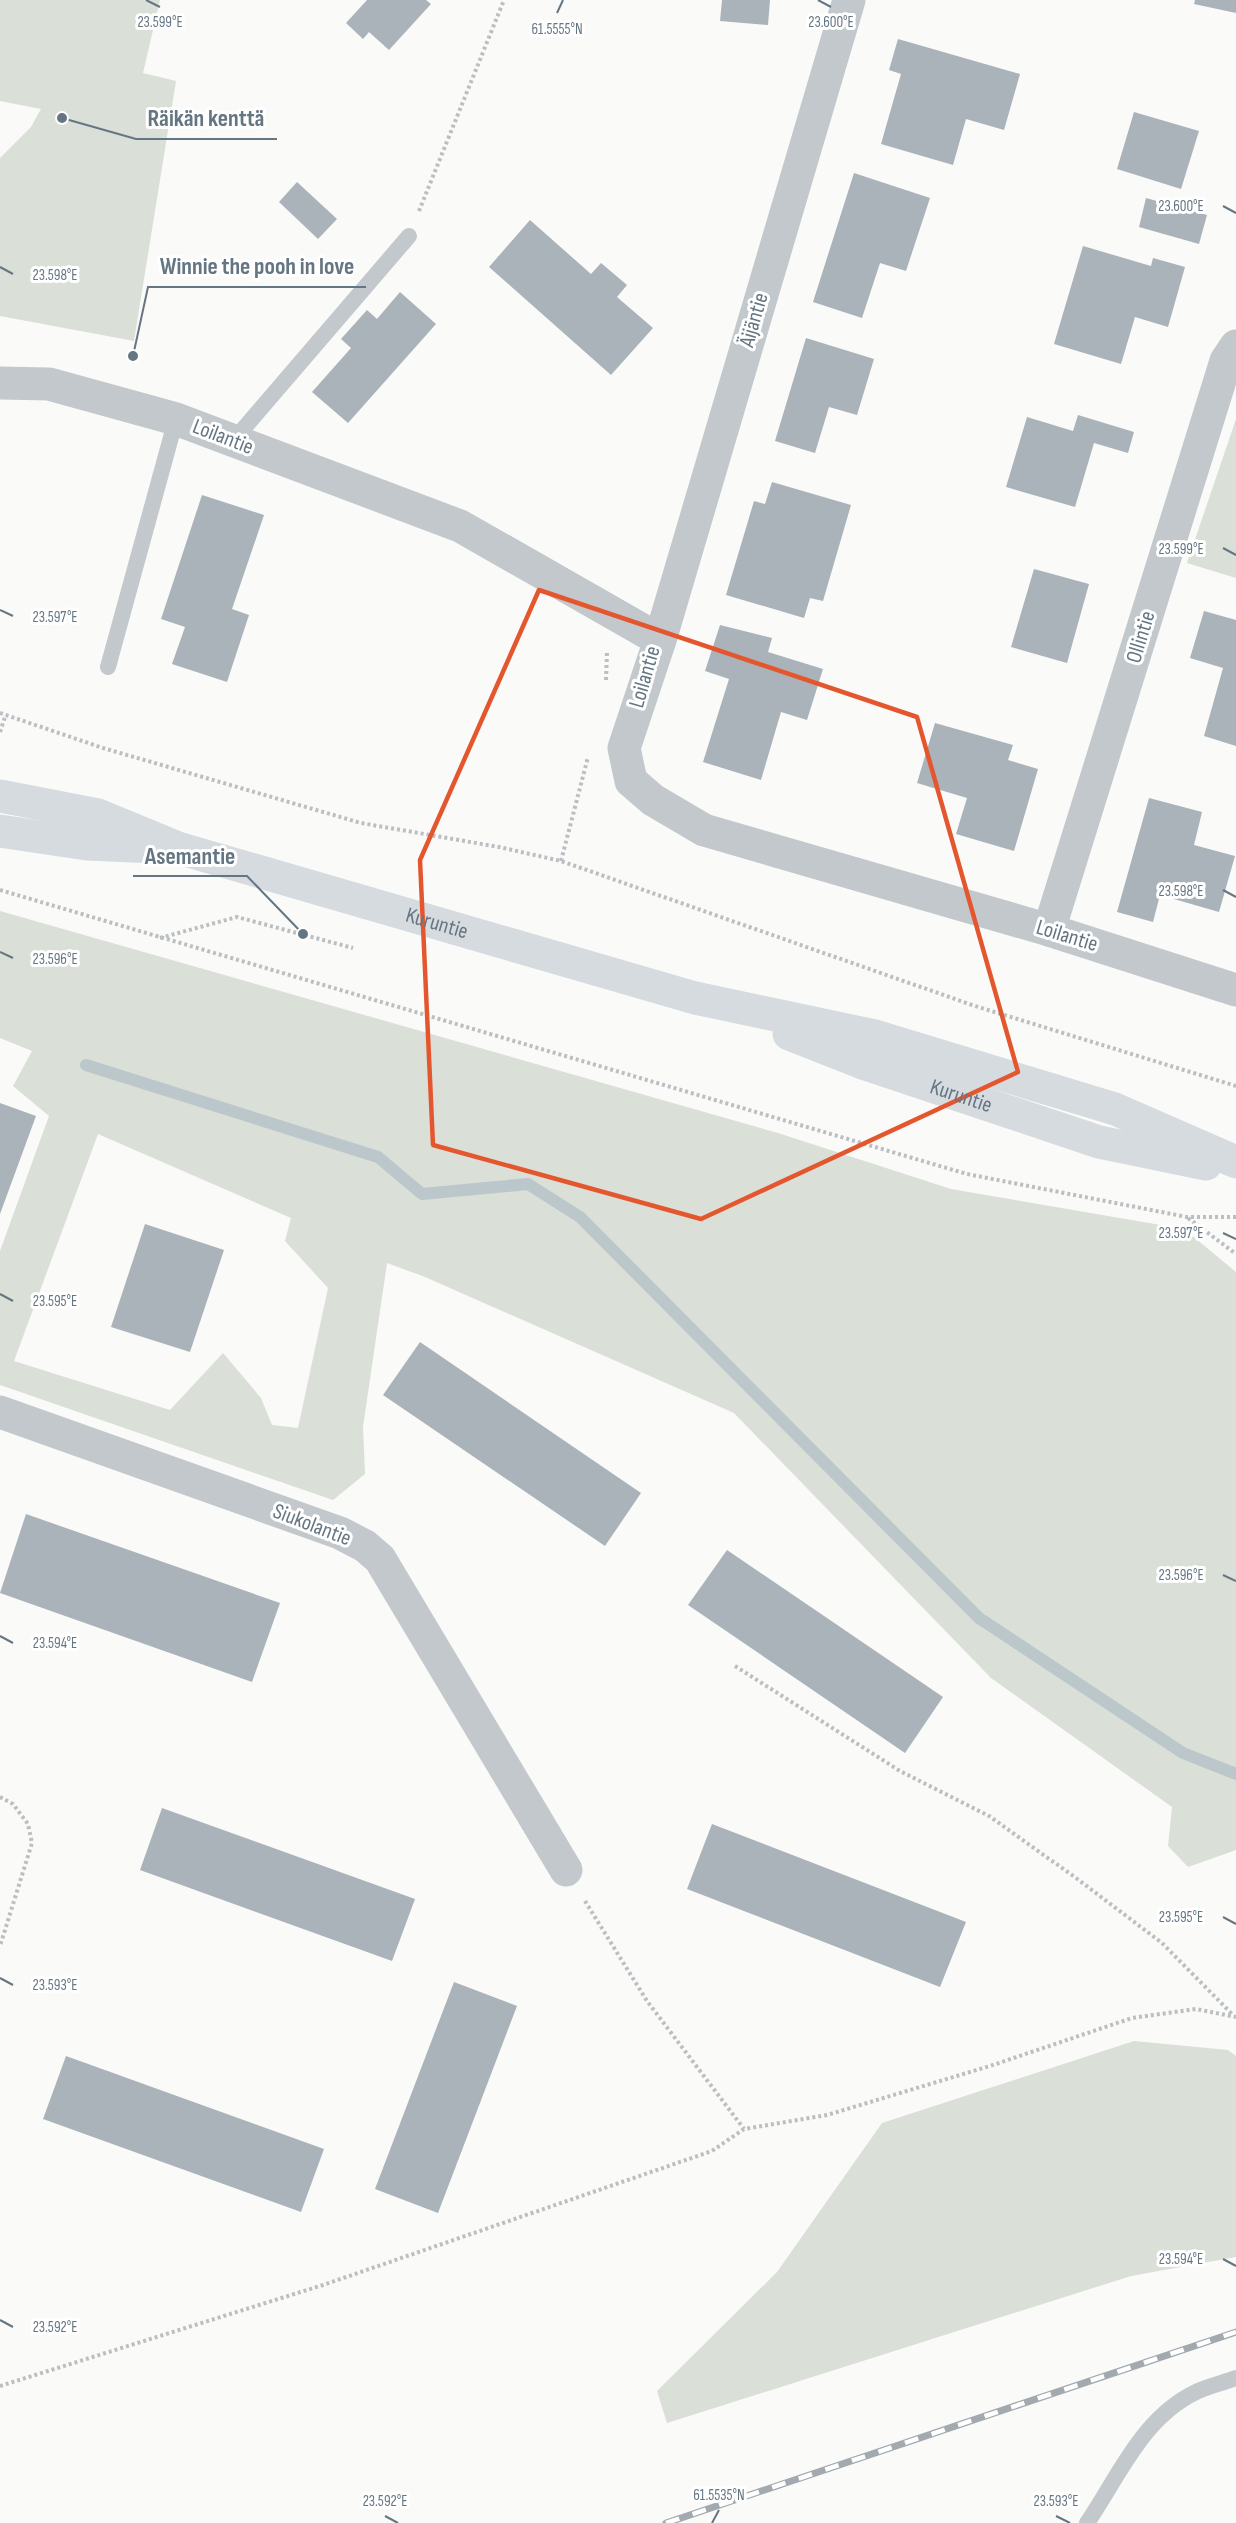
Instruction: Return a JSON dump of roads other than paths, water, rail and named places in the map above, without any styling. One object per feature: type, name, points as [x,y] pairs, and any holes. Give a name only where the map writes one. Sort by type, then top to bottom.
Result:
[{"type":"main road","name":"Kuruntie","points":[[0,796],[98,815],[178,848],[694,998],[875,1036],[1115,1109],[1236,1162]]},
{"type":"main road","name":"Kuruntie","points":[[0,831],[87,844],[178,848]]},
{"type":"main road","name":"Kuruntie","points":[[694,998],[860,1062],[1100,1142],[1236,1170]]},
{"type":"street","name":"Äijäntie","points":[[660,640],[849,0]]},
{"type":"street","name":"Ollintie","points":[[1049,930],[1226,361],[1236,346]]},
{"type":"street","name":"Loilantie","points":[[0,383],[49,384],[176,419],[460,526],[660,640],[624,748],[631,781],[654,800],[704,830],[1049,930],[1236,990]]},
{"type":"street","name":"Siukolantie","points":[[0,1412],[340,1533],[365,1546],[380,1559],[566,1870]]},
{"type":"lane","points":[[233,441],[409,236]]},
{"type":"lane","points":[[108,667],[176,419]]},
{"type":"lane","points":[[1087,2523],[1119,2470],[1144,2435],[1167,2411],[1196,2392],[1236,2378]]},
{"type":"waterway","points":[[86,1065],[378,1157],[422,1194],[528,1184],[580,1217],[979,1618],[1183,1753],[1236,1774]]},
{"type":"railway","points":[[666,2523],[1236,2332]]},
{"type":"place","name":"Räikän kenttä","points":[[62,118]]},
{"type":"place","name":"Winnie the pooh in love","points":[[133,356]]},
{"type":"place","name":"Asemantie","points":[[303,934]]}]
